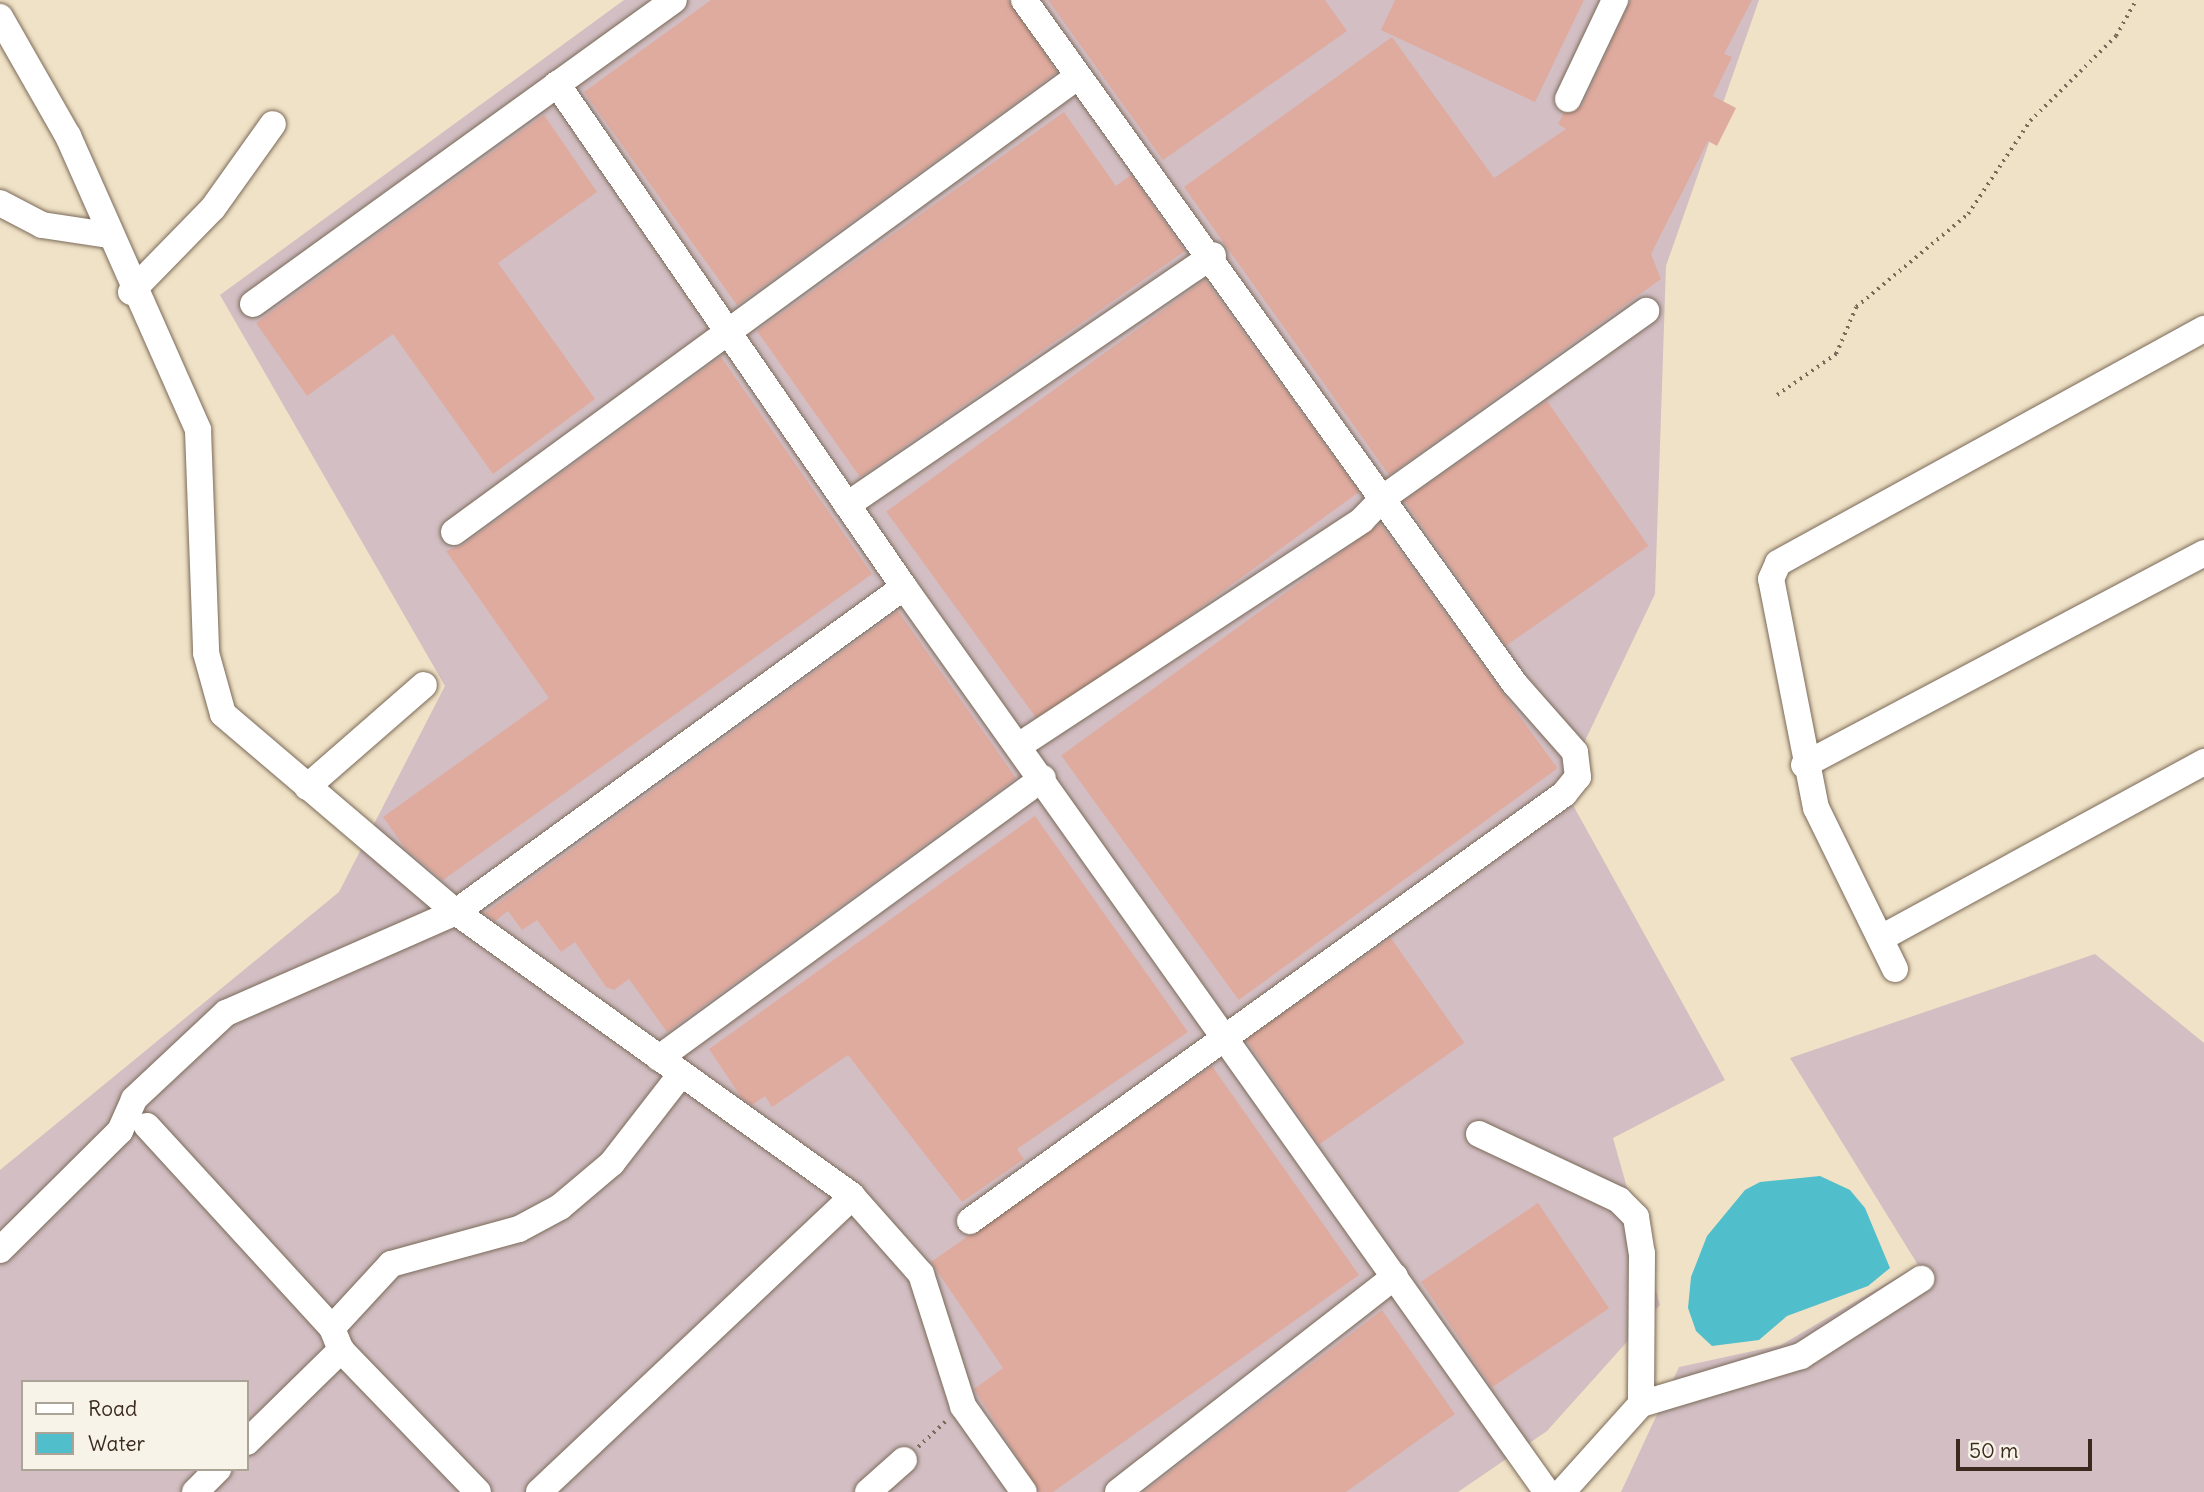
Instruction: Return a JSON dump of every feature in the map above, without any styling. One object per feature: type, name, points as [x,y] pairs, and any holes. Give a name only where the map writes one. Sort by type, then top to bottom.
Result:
[{"type":"street","points":[[253,304],[674,0]]},
{"type":"street","points":[[970,1221],[1564,794],[1578,778],[1575,752],[1516,684],[1213,255],[1077,77],[1024,0]]},
{"type":"street","points":[[1568,99],[1615,0]]},
{"type":"street","points":[[0,17],[68,136],[131,292],[198,430],[206,653],[223,714],[456,912],[852,1196],[921,1274],[963,1406],[1024,1492]]},
{"type":"street","points":[[454,533],[1077,77]]},
{"type":"street","points":[[557,85],[904,587],[1227,1036],[1547,1492]]},
{"type":"street","points":[[131,292],[206,216],[273,124]]},
{"type":"street","points":[[0,203],[41,225],[108,235]]},
{"type":"street","points":[[847,505],[1213,255]]},
{"type":"street","points":[[1020,745],[1362,520],[1383,498],[1646,311]]},
{"type":"street","points":[[1895,969],[1883,937],[1816,808],[1804,765],[1771,579],[1778,563],[2204,329]]},
{"type":"street","points":[[1804,765],[2204,553]]},
{"type":"street","points":[[0,1250],[120,1131],[134,1099],[226,1013],[456,912],[904,587]]},
{"type":"street","points":[[307,787],[424,685]]},
{"type":"street","points":[[1883,937],[2204,762]]},
{"type":"street","points":[[659,1058],[1043,778]]},
{"type":"street","points":[[248,1441],[337,1339],[391,1265],[519,1229],[559,1207],[612,1163],[681,1074]]},
{"type":"street","points":[[147,1126],[478,1492]]},
{"type":"street","points":[[1479,1134],[1619,1200],[1636,1217],[1642,1253],[1642,1404]]},
{"type":"street","points":[[538,1492],[842,1206]]},
{"type":"street","points":[[1118,1492],[1395,1276]]},
{"type":"street","points":[[1562,1492],[1642,1404],[1801,1356],[1921,1279]]},
{"type":"street","points":[[869,1492],[904,1460]]},
{"type":"street","points":[[195,1492],[216,1471]]},
{"type":"path","points":[[1777,395],[1836,354],[1856,307],[1968,214],[2030,121],[2116,36],[2136,0]]},
{"type":"path","points":[[904,1460],[963,1406]]},
{"type":"shaded area","points":[[624,0],[1759,0],[1666,266],[1655,594],[1563,787],[1725,1080],[1613,1138],[1660,1305],[1547,1431],[1458,1492],[0,1492],[0,1170],[339,892],[445,686],[220,295]]},
{"type":"shaded area","points":[[2095,954],[2204,1043],[2204,1492],[1621,1492],[1679,1367],[1781,1345],[1918,1265],[1790,1058]]},
{"type":"water","points":[[1820,1176],[1850,1190],[1865,1208],[1890,1268],[1868,1286],[1787,1316],[1759,1340],[1712,1346],[1696,1331],[1688,1308],[1691,1277],[1707,1236],[1745,1190],[1760,1182]]},
{"type":"building","points":[[711,0],[1008,0],[1057,72],[737,305],[584,92]]},
{"type":"building","points":[[1048,0],[1325,0],[1347,31],[1163,160]]},
{"type":"building","points":[[1395,0],[1584,0],[1535,102],[1381,30]]},
{"type":"building","points":[[1631,0],[1752,0],[1724,54],[1732,57],[1713,96],[1736,108],[1717,146],[1708,141],[1651,254],[1661,279],[1389,475],[1184,187],[1392,37],[1494,178],[1566,129],[1558,124],[1563,114],[1582,106]]},
{"type":"building","points":[[1064,112],[1116,186],[1131,175],[1185,251],[860,477],[757,331]]},
{"type":"building","points":[[544,115],[597,192],[498,263],[595,399],[493,474],[393,334],[307,396],[256,323]]},
{"type":"building","points":[[1205,280],[1359,492],[1040,724],[886,512]]},
{"type":"building","points":[[721,357],[872,574],[443,880],[405,848],[383,817],[549,698],[446,551],[463,545]]},
{"type":"building","points":[[1547,401],[1649,546],[1506,646],[1404,501]]},
{"type":"building","points":[[1380,524],[1558,768],[1239,1000],[1061,756]]},
{"type":"building","points":[[898,611],[1016,778],[667,1032],[629,979],[614,990],[606,987],[575,942],[561,952],[537,920],[522,930],[508,911],[495,921],[485,913]]},
{"type":"building","points":[[1035,816],[1188,1032],[1017,1149],[1024,1159],[962,1202],[848,1055],[772,1107],[765,1096],[752,1105],[741,1097],[709,1049]]},
{"type":"building","points":[[1391,938],[1464,1043],[1319,1144],[1246,1040]]},
{"type":"building","points":[[1212,1066],[1359,1275],[1053,1492],[1040,1492],[974,1389],[1003,1368],[931,1262]]},
{"type":"building","points":[[1538,1203],[1609,1308],[1492,1387],[1421,1282]]},
{"type":"building","points":[[1382,1310],[1455,1414],[1346,1492],[1144,1492]]}]
